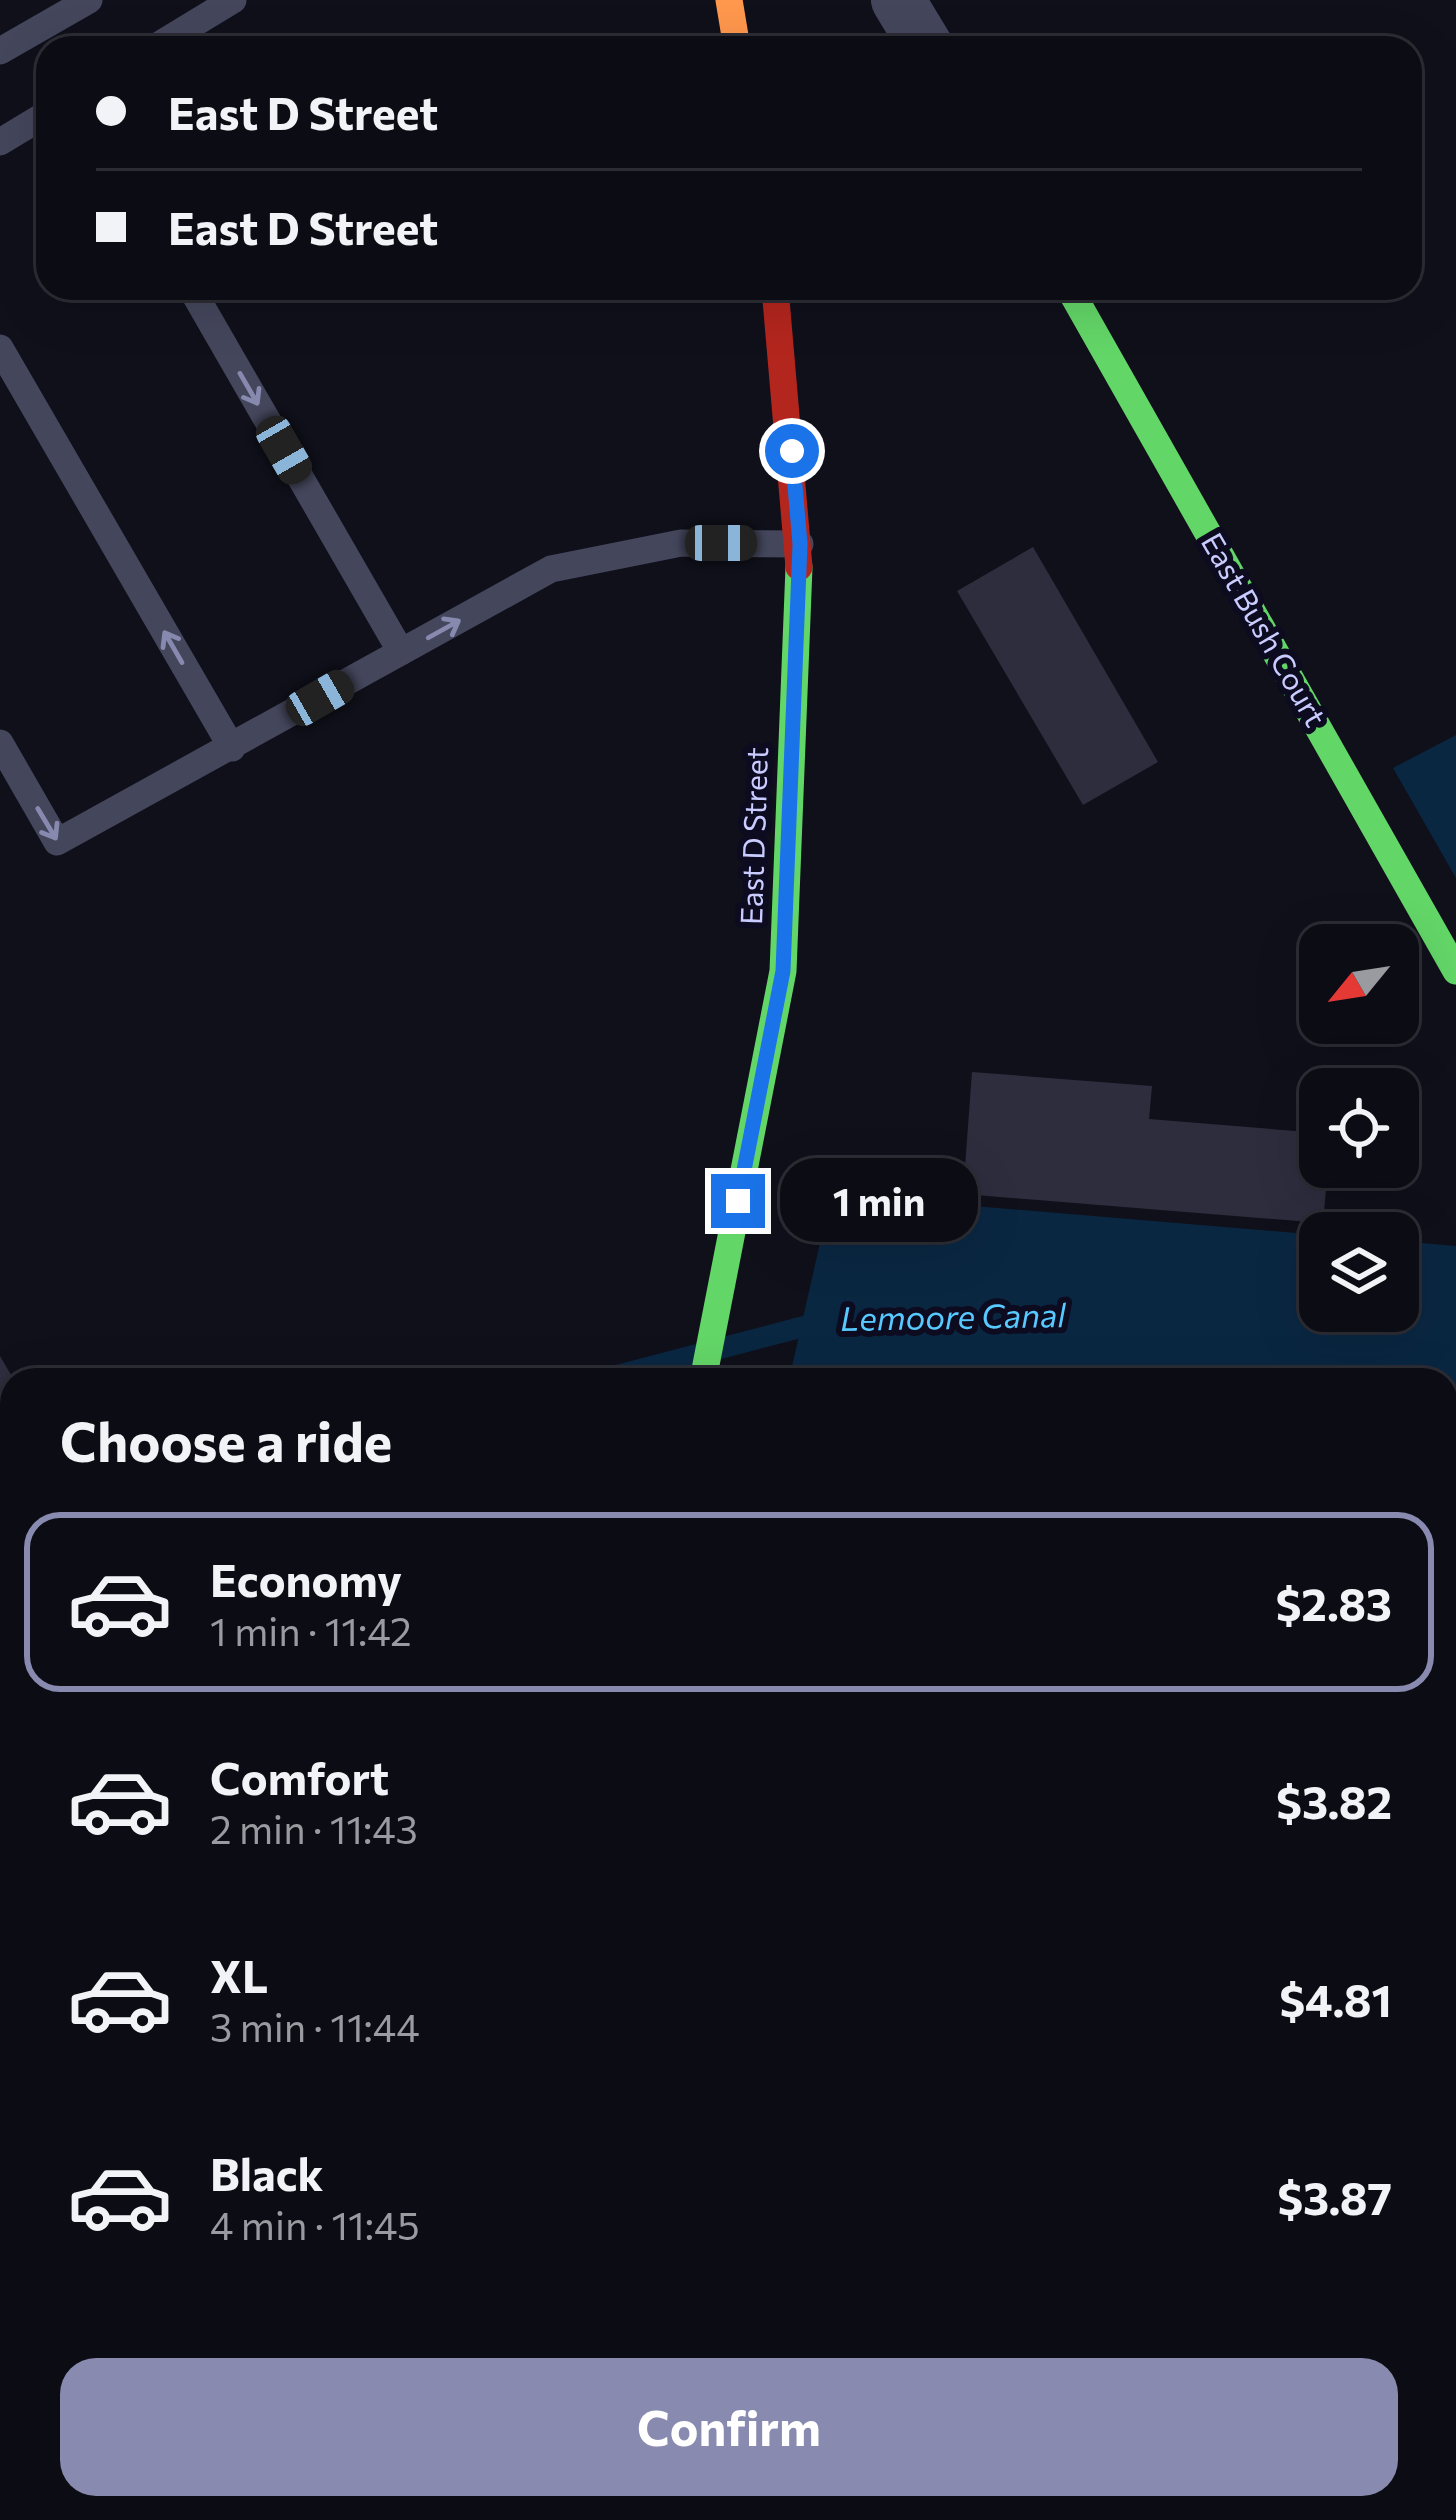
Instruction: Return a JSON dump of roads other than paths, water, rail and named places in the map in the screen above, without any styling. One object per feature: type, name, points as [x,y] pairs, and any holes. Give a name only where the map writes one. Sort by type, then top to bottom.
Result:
[{"type":"main road","points":[[729,0],[735,36]]},
{"type":"main road","name":"East D Street","points":[[705,1368],[783,971],[800,544],[776,300]]},
{"type":"main road","name":"East Bush Court","points":[[1076,300],[1456,971]]},
{"type":"street","points":[[898,0],[920,36]]},
{"type":"lane","points":[[0,51],[89,0]]},
{"type":"lane","points":[[174,36],[233,0]]},
{"type":"lane","points":[[0,142],[36,120]]},
{"type":"lane","points":[[198,300],[401,652]]},
{"type":"lane","points":[[0,348],[232,748]]},
{"type":"lane","points":[[0,743],[57,842],[551,569],[681,543],[800,544]]},
{"type":"water","points":[[1456,735],[1456,878],[1393,768]]},
{"type":"water","points":[[831,1194],[1299,1233],[1299,1332],[1419,1332],[1419,1243],[1456,1246],[1456,1368],[792,1368]]},
{"type":"waterway","name":"Lemoore Canal","points":[[646,1368],[825,1321]]}]
